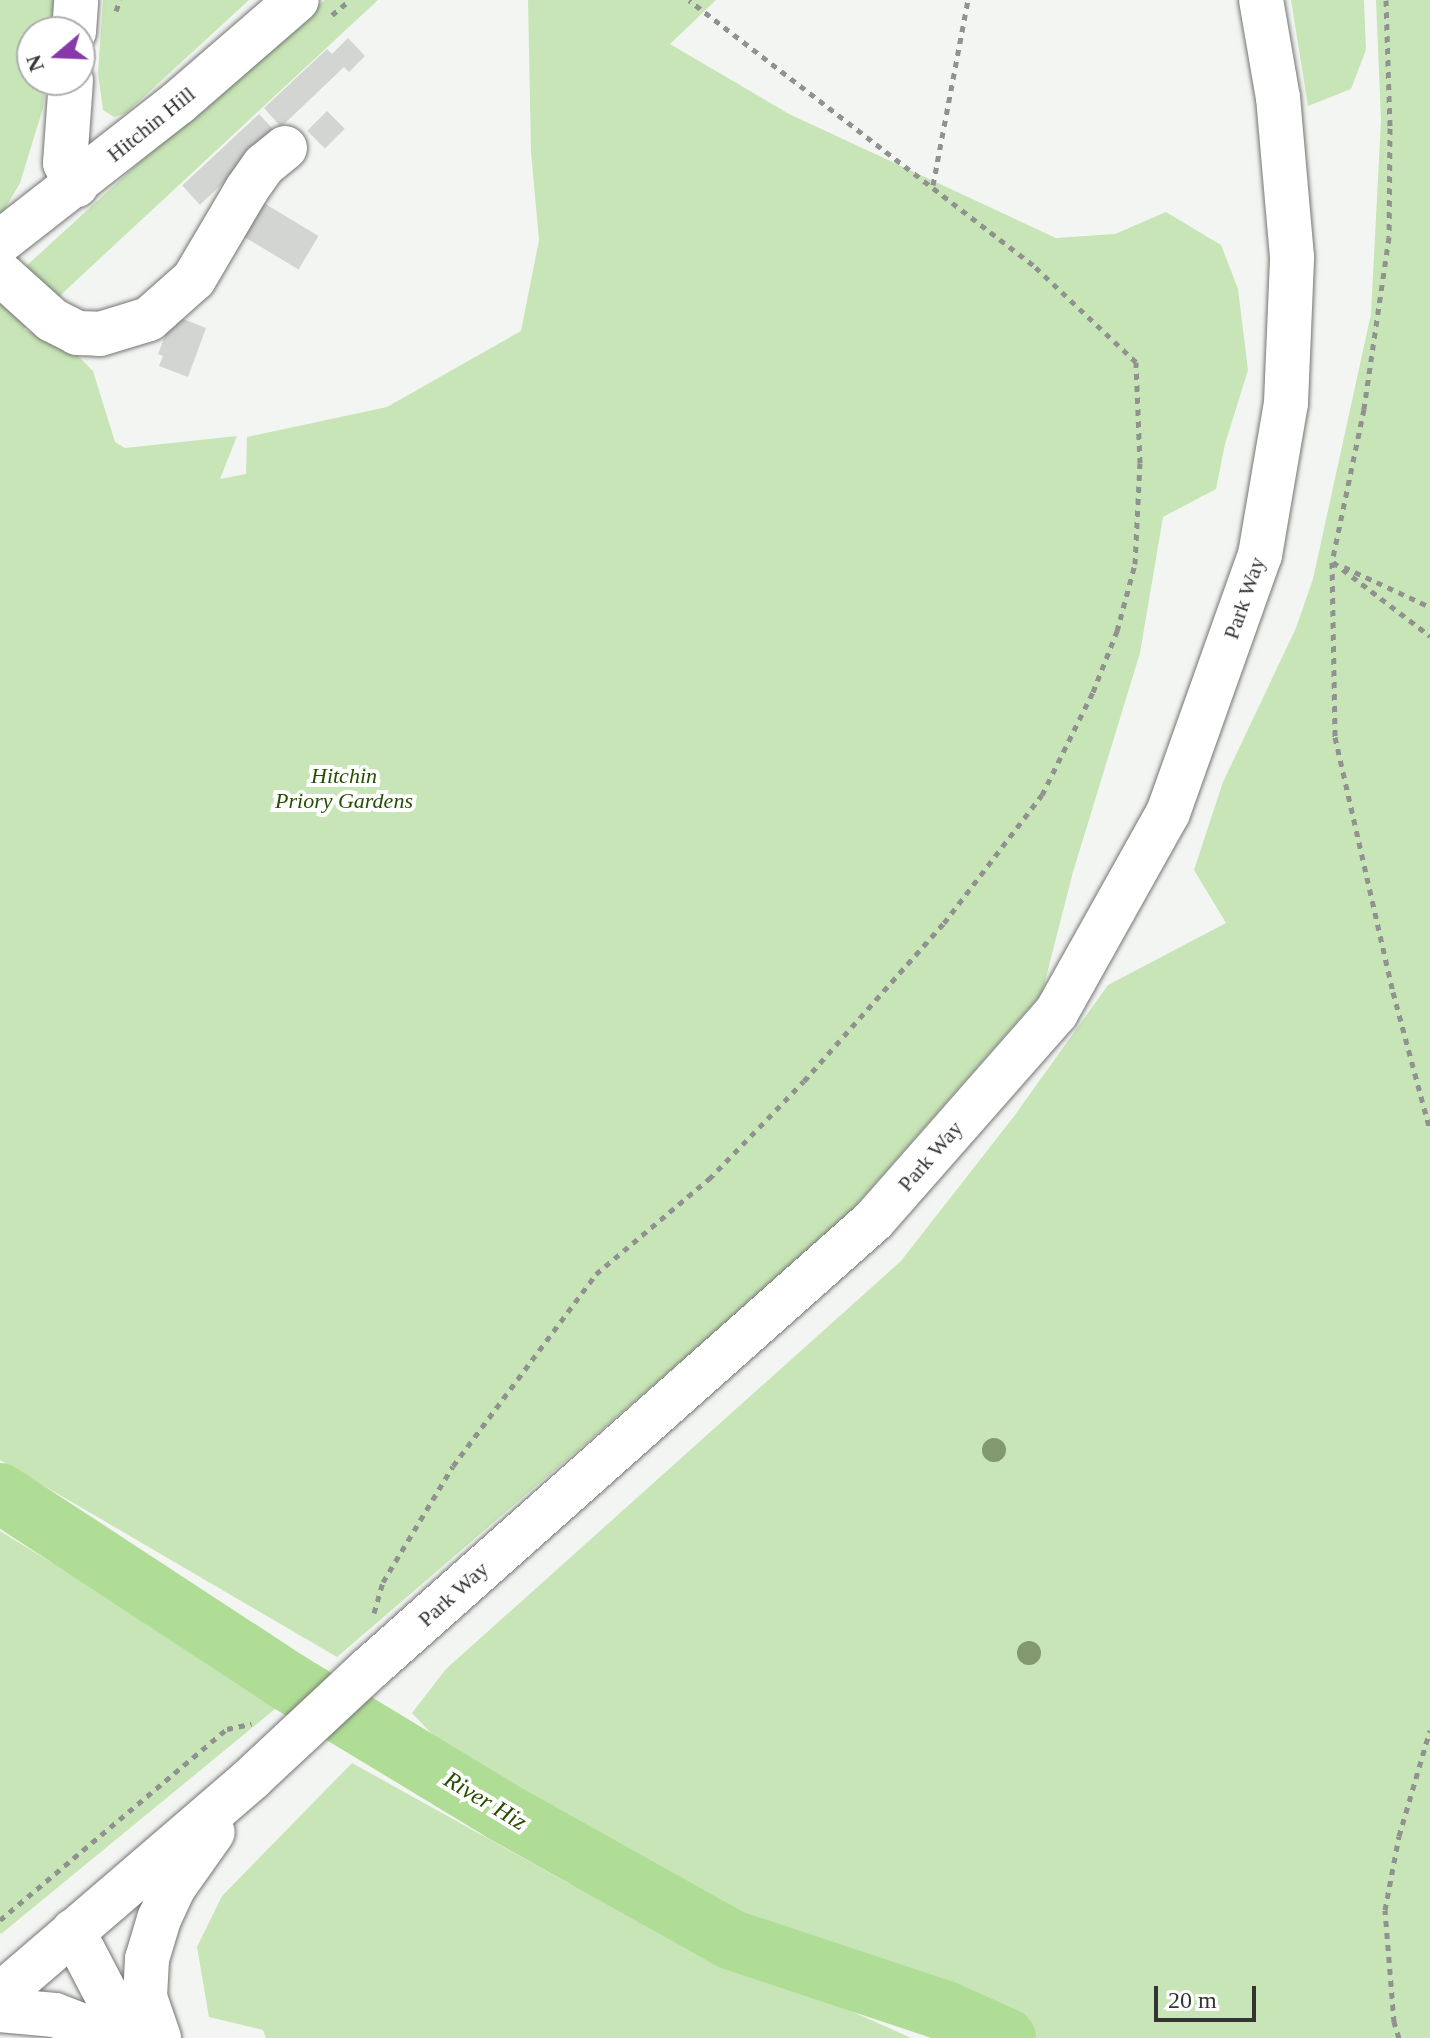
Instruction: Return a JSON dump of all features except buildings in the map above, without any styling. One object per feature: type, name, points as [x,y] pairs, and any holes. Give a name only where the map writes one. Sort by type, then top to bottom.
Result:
[{"type":"main road","name":"Hitchin Hill","points":[[0,242],[178,103],[297,0]]},
{"type":"main road","name":"Park Way","points":[[0,1995],[73,1931],[263,1750],[359,1681],[874,1220],[1056,1013],[1168,813],[1260,555],[1286,403],[1292,257],[1278,98],[1261,0]]},
{"type":"main road","points":[[70,96],[65,163],[76,185]]},
{"type":"main road","points":[[0,273],[52,320],[77,333],[100,334],[149,319],[194,279],[247,189],[264,165],[285,148]]},
{"type":"main road","points":[[159,2038],[145,1997],[147,1959],[159,1919],[174,1887],[263,1750]]},
{"type":"main road","points":[[73,1931],[129,2038]]},
{"type":"main road","points":[[0,2010],[55,2015],[115,2038]]},
{"type":"path","points":[[370,1625],[383,1582],[453,1466],[596,1274],[709,1179],[804,1081],[944,923],[1042,795],[1098,680],[1117,631],[1135,564],[1140,463],[1136,362],[1033,265],[689,0]]},
{"type":"path","points":[[933,185],[968,0]]},
{"type":"path","points":[[1386,0],[1389,237],[1367,396],[1332,562],[1335,737],[1393,992],[1430,1130]]},
{"type":"path","points":[[1332,562],[1430,607]]},
{"type":"path","points":[[1332,562],[1430,636]]},
{"type":"path","points":[[0,1920],[227,1729],[263,1750]]},
{"type":"path","points":[[1399,2038],[1394,2022],[1385,1910],[1399,1836],[1430,1730]]},
{"type":"green space","points":[[0,0],[56,0],[54,16],[16,16],[16,96],[44,96],[20,183],[0,217]]},
{"type":"green space","points":[[103,0],[249,0],[126,113],[114,117],[103,110],[98,73]]},
{"type":"green space","name":"Hitchin Priory Gardens","points":[[325,0],[378,0],[24,329],[76,354],[93,371],[115,442],[125,448],[237,436],[220,479],[246,474],[247,437],[387,407],[521,331],[539,240],[531,152],[528,0],[716,0],[670,44],[789,114],[1056,238],[1115,234],[1166,212],[1221,245],[1238,289],[1248,370],[1225,444],[1216,489],[1163,517],[1140,653],[1073,872],[1042,993],[836,1228],[337,1657],[0,1460],[0,290],[258,54]]},
{"type":"green space","points":[[1291,0],[1364,0],[1366,50],[1351,89],[1308,106]]},
{"type":"green space","points":[[1376,0],[1430,0],[1430,2038],[982,2038],[947,2016],[733,1923],[447,1750],[412,1713],[446,1669],[901,1261],[1015,1115],[1108,985],[1226,923],[1194,870],[1223,782],[1296,628],[1313,579],[1371,314],[1381,120]]},
{"type":"green space","points":[[0,1531],[281,1704],[1,1934],[0,1933]]},
{"type":"green space","points":[[352,1763],[568,1883],[911,2038],[266,2038],[263,2030],[209,2017],[197,1947],[222,1896]]},
{"type":"waterway","name":"River Hiz","points":[[0,1493],[287,1681],[503,1812],[732,1940],[943,2010],[1006,2038]]}]
